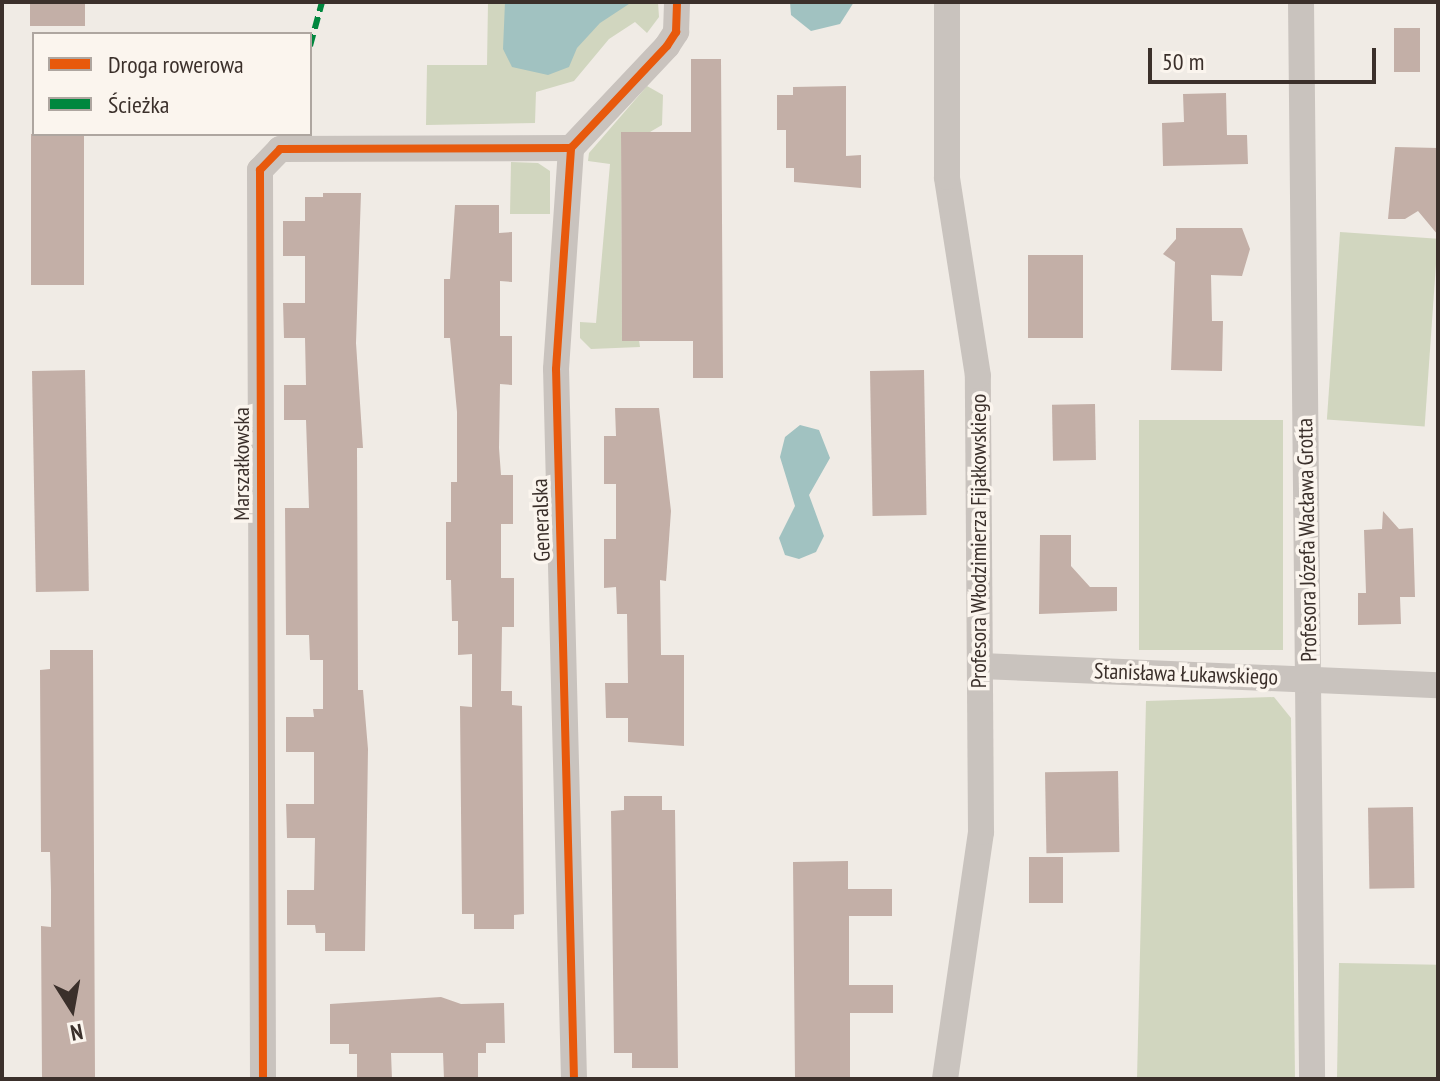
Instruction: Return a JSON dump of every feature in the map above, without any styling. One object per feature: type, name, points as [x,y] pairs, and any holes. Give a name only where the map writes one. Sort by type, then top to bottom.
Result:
[{"type":"street","points":[[571,148],[667,46],[676,32],[677,2]]},
{"type":"street","name":"Profesora Włodzimierza Fijałkowskiego","points":[[945,1079],[978,878],[981,666],[977,352],[947,177],[947,2]]},
{"type":"street","name":"Profesora Józefa Wacława Grotta","points":[[1301,2],[1312,1079]]},
{"type":"street","name":"Marszałkowska","points":[[263,1079],[260,170],[280,149],[571,148]]},
{"type":"street","name":"Generalska","points":[[571,148],[556,382],[574,1079]]},
{"type":"street","name":"Stanisława Łukawskiego","points":[[981,666],[1438,685]]},
{"type":"green space","points":[[488,2],[658,2],[659,17],[647,33],[635,22],[609,39],[574,81],[536,92],[535,123],[426,125],[427,65],[487,65]]},
{"type":"green space","points":[[647,86],[663,95],[662,125],[650,132],[621,133],[622,340],[639,340],[640,347],[591,349],[580,338],[580,322],[596,323],[610,164],[588,161],[589,153]]},
{"type":"green space","points":[[511,162],[538,163],[550,171],[550,214],[510,214]]},
{"type":"green space","points":[[1340,232],[1438,239],[1425,426],[1327,420]]},
{"type":"green space","points":[[1139,420],[1283,420],[1283,650],[1139,650]]},
{"type":"green space","points":[[1274,697],[1291,718],[1295,1079],[1137,1079],[1146,701]]},
{"type":"green space","points":[[1339,963],[1438,965],[1436,1079],[1337,1079]]},
{"type":"water","points":[[505,2],[632,2],[600,23],[577,48],[569,67],[548,75],[512,67],[503,49]]},
{"type":"water","points":[[790,2],[854,2],[840,24],[811,31],[791,15]]},
{"type":"water","points":[[800,425],[819,430],[830,458],[809,495],[824,536],[816,552],[799,559],[785,555],[779,538],[795,506],[780,457],[785,437]]},
{"type":"building","points":[[30,2],[85,2],[85,26],[30,26]]},
{"type":"building","points":[[1394,28],[1420,28],[1420,72],[1394,72]]},
{"type":"building","points":[[691,59],[721,59],[723,378],[693,378],[693,341],[622,341],[621,132],[691,132]]},
{"type":"building","points":[[846,86],[846,156],[861,155],[861,188],[794,182],[794,168],[786,168],[786,130],[777,130],[777,95],[793,95],[793,87]]},
{"type":"building","points":[[1226,93],[1227,135],[1247,135],[1248,164],[1163,166],[1162,123],[1184,122],[1183,94]]},
{"type":"building","points":[[31,134],[84,136],[84,285],[31,285]]},
{"type":"building","points":[[1395,147],[1438,148],[1438,235],[1418,211],[1405,219],[1388,219]]},
{"type":"building","points":[[323,193],[361,193],[356,343],[363,448],[357,448],[358,690],[363,690],[368,749],[365,951],[325,951],[325,933],[316,933],[315,925],[287,925],[287,890],[314,890],[315,838],[287,838],[286,804],[314,804],[314,752],[286,752],[286,717],[314,717],[313,709],[323,709],[323,660],[310,660],[309,635],[286,635],[285,508],[309,508],[306,420],[284,420],[284,385],[306,385],[305,338],[284,338],[283,303],[305,303],[305,256],[283,256],[283,221],[305,221],[305,197],[323,197]]},
{"type":"building","points":[[455,205],[499,205],[499,233],[512,232],[512,282],[500,281],[500,336],[512,336],[512,385],[500,384],[499,448],[501,475],[513,475],[513,524],[501,524],[501,578],[514,578],[514,627],[502,627],[501,691],[512,691],[512,705],[522,706],[524,914],[514,915],[514,929],[474,929],[474,914],[462,914],[460,706],[472,707],[472,654],[458,655],[458,621],[452,621],[451,580],[446,580],[446,522],[451,522],[451,482],[457,482],[457,412],[450,338],[444,338],[444,279],[450,279]]},
{"type":"building","points":[[1176,228],[1242,228],[1250,249],[1242,276],[1211,275],[1212,321],[1223,321],[1222,371],[1171,370],[1175,262],[1163,254],[1176,239]]},
{"type":"building","points":[[1028,255],[1083,255],[1083,338],[1028,338]]},
{"type":"building","points":[[85,370],[89,591],[36,592],[32,371]]},
{"type":"building","points":[[924,370],[927,515],[873,516],[870,371]]},
{"type":"building","points":[[1095,404],[1096,460],[1053,461],[1052,405]]},
{"type":"building","points":[[615,408],[659,408],[671,511],[666,581],[660,580],[661,655],[684,655],[684,746],[628,742],[628,718],[606,718],[605,683],[628,683],[627,614],[617,614],[616,587],[604,588],[604,539],[616,539],[616,484],[604,484],[604,436],[616,436]]},
{"type":"building","points":[[1383,511],[1399,529],[1413,528],[1415,597],[1400,597],[1401,624],[1358,625],[1358,593],[1366,593],[1364,530],[1382,529]]},
{"type":"building","points":[[1040,535],[1071,535],[1071,566],[1090,587],[1117,587],[1117,611],[1039,614]]},
{"type":"building","points":[[50,650],[93,650],[95,1079],[42,1079],[41,926],[51,927],[51,890],[50,852],[41,852],[40,670],[50,669]]},
{"type":"building","points":[[1118,771],[1119,852],[1046,853],[1045,772]]},
{"type":"building","points":[[624,796],[662,796],[662,810],[675,810],[678,1068],[632,1068],[632,1053],[614,1053],[611,811],[624,810]]},
{"type":"building","points":[[1413,807],[1414,888],[1369,889],[1368,808]]},
{"type":"building","points":[[1029,857],[1063,857],[1063,903],[1029,903]]},
{"type":"building","points":[[848,861],[848,889],[892,889],[892,916],[849,916],[849,985],[893,985],[893,1013],[850,1013],[850,1079],[795,1079],[793,862]]},
{"type":"building","points":[[441,997],[461,1004],[504,1003],[505,1043],[486,1043],[486,1053],[478,1053],[478,1079],[444,1079],[443,1053],[391,1053],[392,1079],[357,1079],[357,1054],[349,1054],[349,1044],[330,1044],[330,1004]]},
{"type":"marked path","points":[[312,39],[322,2]]},
{"type":"cycle path","points":[[574,1079],[556,369],[571,148],[667,46],[676,32],[677,2]]},
{"type":"cycle path","points":[[263,1079],[260,170],[280,149],[571,148]]}]
